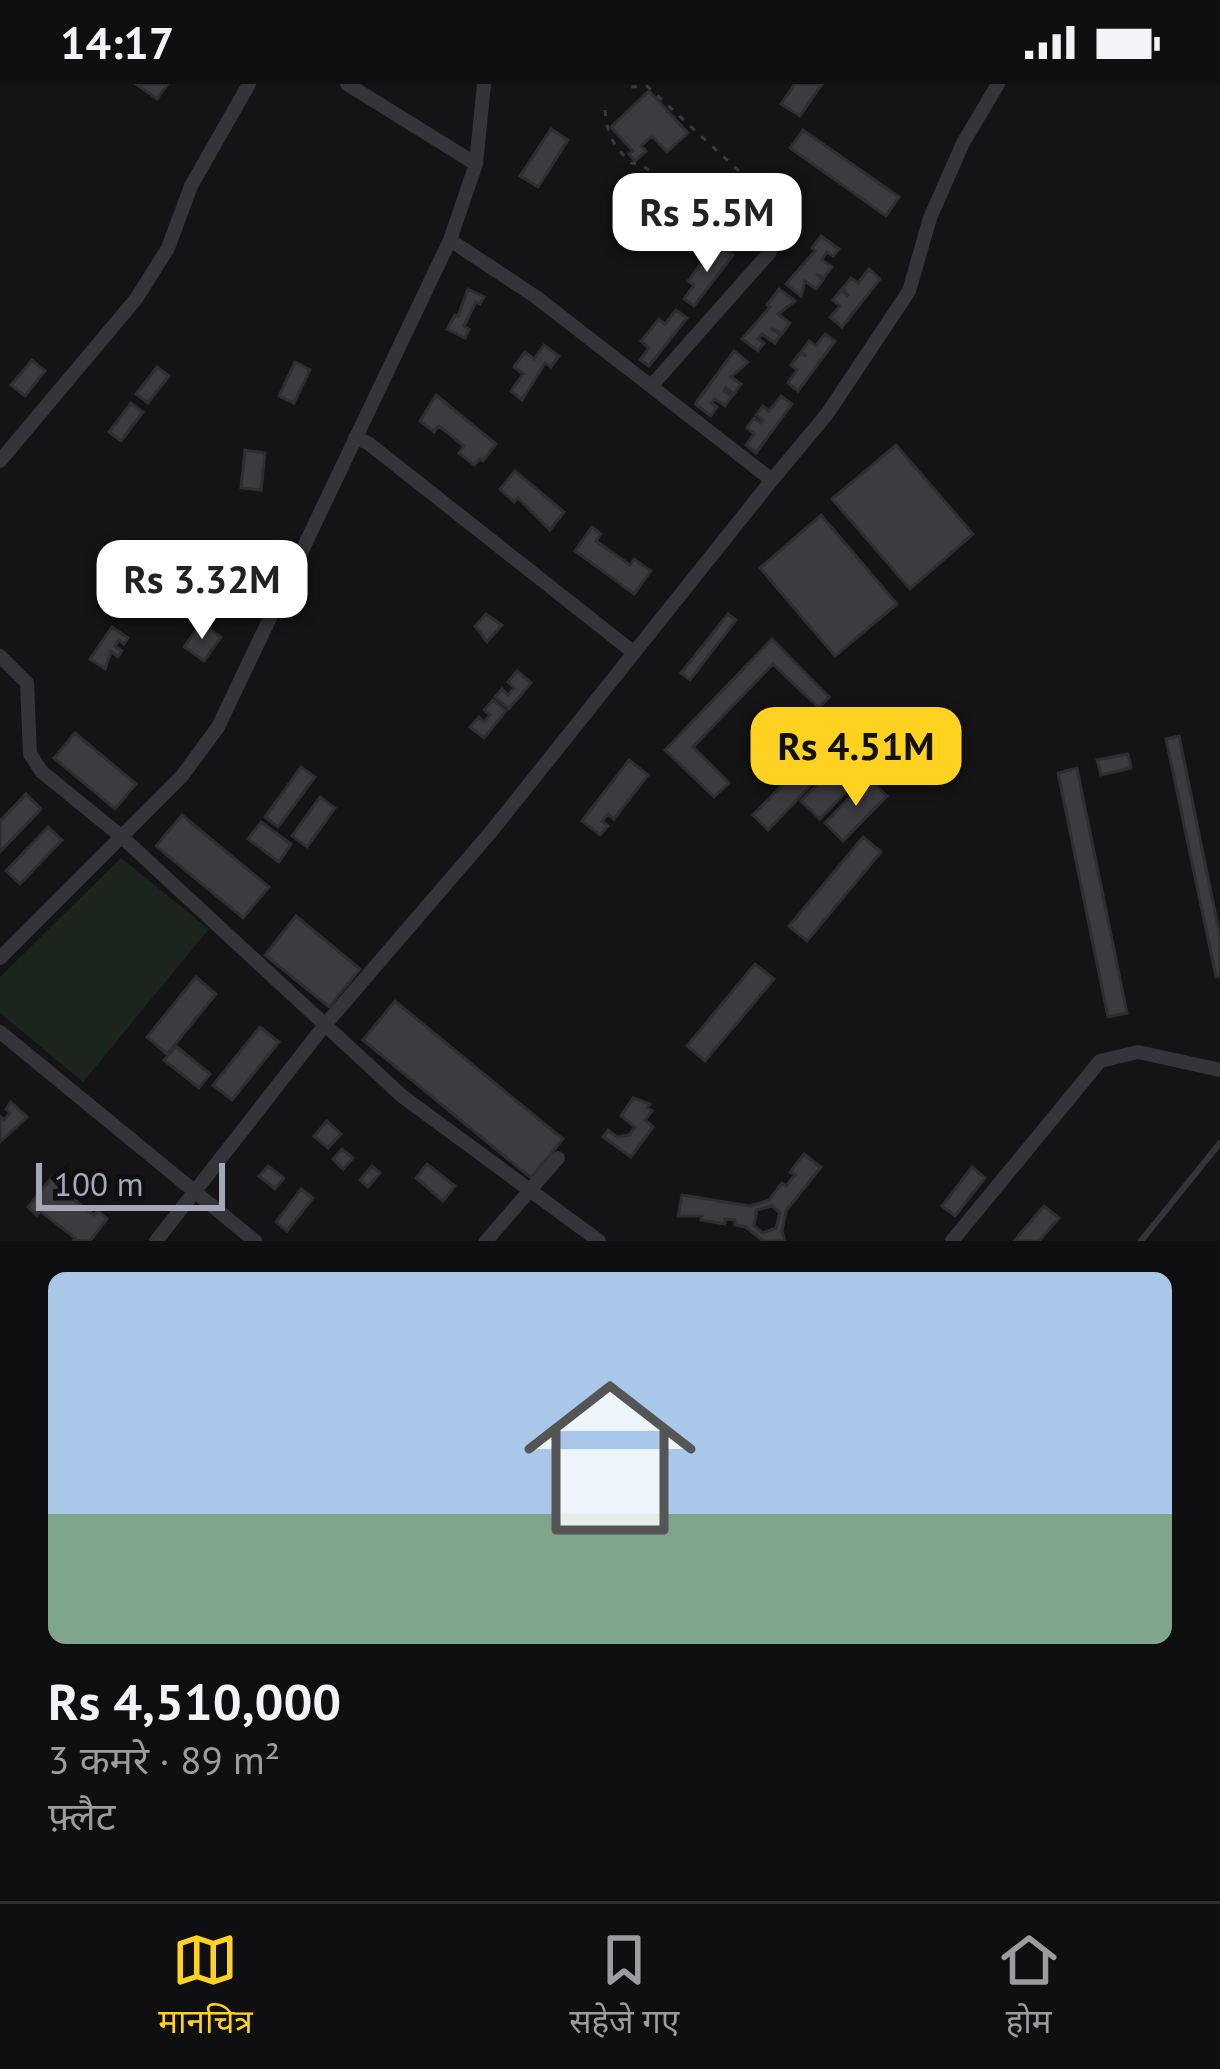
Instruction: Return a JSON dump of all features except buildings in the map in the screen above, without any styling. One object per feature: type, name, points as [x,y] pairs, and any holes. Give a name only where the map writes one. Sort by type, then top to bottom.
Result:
[{"type":"street","points":[[0,461],[136,299],[168,248],[191,187],[249,84]]},
{"type":"street","points":[[347,84],[476,164]]},
{"type":"street","points":[[0,958],[182,776],[218,727],[450,239],[476,164],[484,84]]},
{"type":"street","points":[[156,1241],[324,1025],[490,832],[827,414],[909,290],[930,218],[963,142],[998,84]]},
{"type":"street","points":[[450,239],[536,297],[772,480]]},
{"type":"street","points":[[652,384],[770,251]]},
{"type":"street","points":[[356,438],[633,652]]},
{"type":"street","points":[[0,656],[28,683],[30,754],[42,772],[122,837],[401,1096],[599,1241]]},
{"type":"street","points":[[0,1032],[255,1241]]},
{"type":"street","points":[[952,1241],[1100,1061],[1138,1052],[1220,1070]]},
{"type":"street","points":[[486,1241],[557,1158]]},
{"type":"lane","points":[[1141,1241],[1220,1144]]},
{"type":"path","points":[[605,110],[607,135],[618,150],[706,214],[740,172],[647,86],[629,87]]},
{"type":"shaded area","points":[[121,858],[209,929],[83,1082],[0,1013],[0,977]]}]
